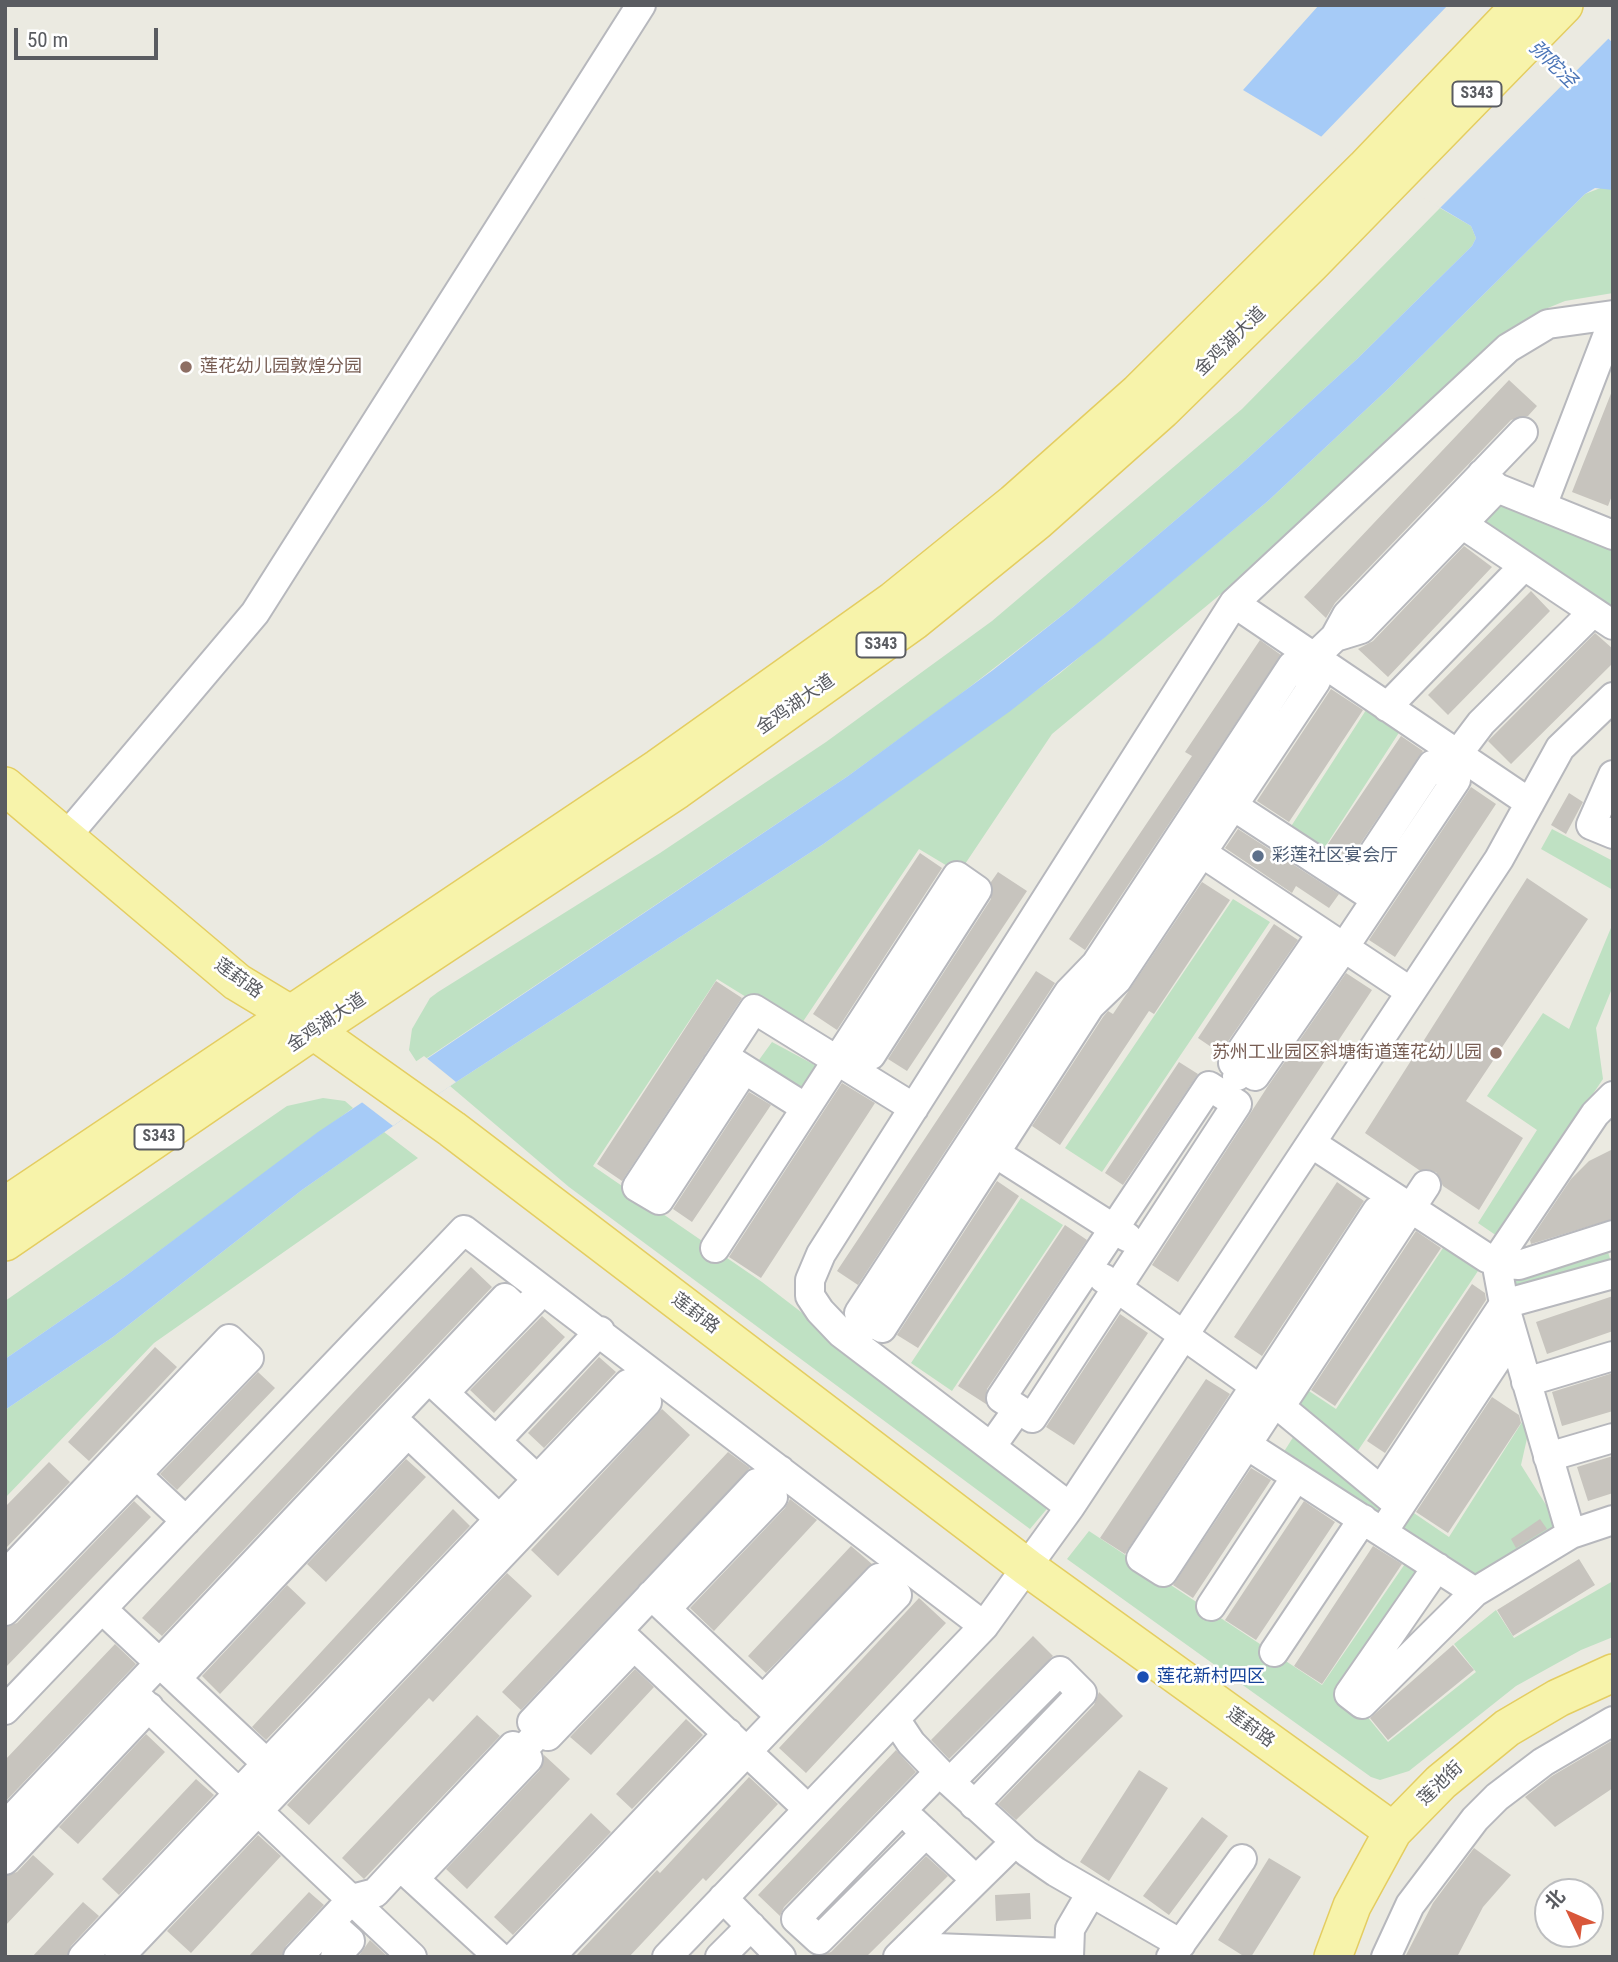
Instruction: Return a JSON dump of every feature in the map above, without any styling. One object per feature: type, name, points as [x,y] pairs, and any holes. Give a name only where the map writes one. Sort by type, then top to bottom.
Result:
[{"type":"main road","name":"金鸡湖大道","points":[[5,1206],[677,790],[914,621],[1036,522],[1162,410],[1378,176],[1521,5]]},
{"type":"main road","name":"金鸡湖大道","points":[[1378,176],[1564,5]]},
{"type":"main road","name":"莲葑路","points":[[5,786],[237,982],[302,1023],[452,1129],[1028,1568],[1394,1831]]},
{"type":"main road","name":"金鸡湖大道","points":[[5,1242],[302,1023]]},
{"type":"main road","name":"莲池街","points":[[1334,1957],[1352,1906],[1394,1831],[1441,1782],[1507,1728],[1558,1698],[1613,1673]]},
{"type":"street","points":[[65,838],[255,613],[641,5]]},
{"type":"street","points":[[1070,1507],[854,1343],[820,1311],[810,1296],[810,1280],[821,1254],[1234,603],[1508,348],[1548,324],[1613,315]]},
{"type":"street","points":[[1542,506],[1613,321]]},
{"type":"street","points":[[1335,637],[1361,629],[1462,524],[1523,432]]},
{"type":"street","points":[[1490,481],[1613,535]]},
{"type":"street","points":[[854,1343],[870,1320],[859,1314],[930,1229],[984,1146],[1069,992],[1091,987],[1096,964],[1190,845],[1221,798],[1292,666],[1309,666],[1335,637],[1347,615],[1490,481]]},
{"type":"street","points":[[1223,1095],[1243,1068],[1255,1076],[1364,891],[1432,765],[1450,763],[1481,723],[1603,619],[1462,524]]},
{"type":"street","points":[[1387,707],[1524,566]]},
{"type":"street","points":[[1234,603],[1309,666],[1387,707],[1450,763],[1530,803]]},
{"type":"street","points":[[667,1957],[984,1626],[1028,1568],[1499,859],[1560,748],[1606,711]]},
{"type":"street","points":[[1613,775],[1591,825],[1613,834]]},
{"type":"street","points":[[1221,798],[1364,891]]},
{"type":"street","points":[[1190,845],[1332,942],[1411,992]]},
{"type":"street","points":[[715,1248],[957,876],[977,890],[871,1055],[844,1051]]},
{"type":"street","points":[[806,1108],[720,1060],[754,1009],[844,1051],[914,1108]]},
{"type":"street","points":[[1209,1086],[1237,1104],[1032,1418],[1001,1398],[1113,1228],[1209,1086]]},
{"type":"street","points":[[1571,1534],[1504,1304],[1496,1261],[1595,1114],[1613,1096]]},
{"type":"street","points":[[1311,1143],[1405,1217],[1496,1261],[1519,1265],[1613,1235]]},
{"type":"street","points":[[984,1146],[1144,1247]]},
{"type":"street","points":[[1267,1396],[1247,1445],[1163,1572],[1141,1558],[1405,1217],[1426,1185]]},
{"type":"street","points":[[5,1710],[464,1230],[600,1331],[646,1383],[896,1576],[984,1626]]},
{"type":"street","points":[[1087,1267],[1185,1334],[1267,1396],[1391,1498]]},
{"type":"street","points":[[1274,1653],[1373,1526],[1504,1304],[1613,1274]]},
{"type":"street","points":[[7,1855],[42,1804],[437,1386],[505,1298],[521,1313],[545,1289]]},
{"type":"street","points":[[496,1441],[600,1331]]},
{"type":"street","points":[[1391,1498],[1513,1335]]},
{"type":"street","points":[[5,1575],[127,1466],[249,1358],[229,1339],[127,1466],[5,1612]]},
{"type":"street","points":[[1526,1382],[1613,1356]]},
{"type":"street","points":[[83,1957],[120,1943],[249,1801],[547,1489],[628,1384],[646,1383]]},
{"type":"street","points":[[437,1386],[547,1489]]},
{"type":"street","points":[[991,1447],[1018,1409]]},
{"type":"street","points":[[400,1425],[509,1528]]},
{"type":"street","points":[[1548,1457],[1613,1438]]},
{"type":"street","points":[[1247,1445],[1475,1592]]},
{"type":"street","points":[[127,1466],[186,1521]]},
{"type":"street","points":[[1211,1606],[1296,1477]]},
{"type":"street","points":[[298,1957],[352,1899],[375,1893],[407,1873],[528,1759],[521,1752],[541,1730],[548,1736],[626,1638],[757,1483],[772,1479]]},
{"type":"street","points":[[1437,1567],[1349,1694],[1362,1704],[1475,1592],[1571,1534],[1613,1520]]},
{"type":"street","points":[[515,1957],[641,1843],[772,1708],[880,1578],[896,1576]]},
{"type":"street","points":[[659,1602],[772,1708]]},
{"type":"street","points":[[103,1609],[277,1772]]},
{"type":"street","points":[[626,1638],[808,1810]]},
{"type":"street","points":[[926,1833],[819,1940],[796,1919],[902,1810],[945,1777],[1060,1671],[1082,1693],[974,1805]]},
{"type":"street","points":[[141,1699],[412,1957]]},
{"type":"street","points":[[895,1719],[911,1743],[1015,1842],[1176,1950],[1242,1859]]},
{"type":"street","points":[[1386,1957],[1410,1905],[1475,1819],[1497,1797],[1544,1762],[1613,1721]]},
{"type":"street","points":[[5,1826],[42,1804]]},
{"type":"street","points":[[902,1810],[976,1880]]},
{"type":"street","points":[[919,1952],[976,1880],[1015,1842]]},
{"type":"street","points":[[550,1957],[641,1843]]},
{"type":"street","points":[[407,1873],[499,1957]]},
{"type":"street","points":[[919,1952],[1069,1955],[1070,1928],[1091,1893]]},
{"type":"street","points":[[723,1898],[780,1956],[807,1929]]},
{"type":"street","points":[[330,1923],[349,1941],[335,1957]]},
{"type":"street","points":[[720,1957],[751,1926]]},
{"type":"green space","points":[[1603,187],[1613,190],[1613,293],[1565,301],[1520,323],[1239,579],[1052,734],[959,873],[919,849],[798,1029],[717,979],[593,1166],[762,1282],[1051,1504],[1030,1529],[569,1187],[450,1086],[822,845],[1059,674],[1268,501],[1388,389],[1585,194]]},
{"type":"green space","points":[[1440,208],[1471,226],[1476,238],[1472,246],[1357,359],[1238,467],[1073,607],[949,703],[848,776],[418,1064],[409,1050],[412,1029],[430,998],[660,853],[826,742],[992,621],[1242,409]]},
{"type":"green space","points":[[1498,488],[1613,536],[1613,624],[1464,524]]},
{"type":"green space","points":[[1368,707],[1402,728],[1323,850],[1290,828]]},
{"type":"green space","points":[[1552,829],[1613,861],[1613,890],[1541,849]]},
{"type":"green space","points":[[1233,899],[1270,922],[1102,1172],[1065,1148]]},
{"type":"green space","points":[[1613,923],[1613,986],[1596,1028],[1603,1079],[1497,1236],[1478,1223],[1537,1130],[1487,1096],[1543,1013],[1569,1029]]},
{"type":"green space","points":[[772,1042],[826,1071],[808,1097],[756,1064]]},
{"type":"green space","points":[[323,1098],[345,1101],[353,1108],[124,1277],[5,1359],[5,1301],[287,1106]]},
{"type":"green space","points":[[384,1132],[418,1158],[154,1343],[5,1498],[5,1410],[113,1337],[302,1190]]},
{"type":"green space","points":[[1021,1198],[1063,1225],[952,1391],[911,1363]]},
{"type":"green space","points":[[1447,1242],[1482,1265],[1353,1458],[1288,1408],[1303,1387],[1336,1409]]},
{"type":"green space","points":[[1608,1252],[1613,1269],[1508,1301],[1504,1283]]},
{"type":"green space","points":[[1524,1419],[1528,1434],[1521,1465],[1563,1532],[1473,1587],[1388,1533],[1405,1507],[1449,1537]]},
{"type":"green space","points":[[1299,1428],[1395,1506],[1380,1528],[1278,1461]]},
{"type":"green space","points":[[1089,1531],[1322,1685],[1411,1555],[1433,1570],[1366,1715],[1388,1742],[1476,1672],[1454,1644],[1496,1610],[1514,1638],[1613,1581],[1613,1637],[1581,1650],[1516,1686],[1409,1771],[1380,1780],[1371,1777],[1067,1559]]},
{"type":"water","name":"弥陀泾","points":[[1319,5],[1573,5],[1613,43],[1613,190],[1595,188],[1585,194],[1388,389],[1268,501],[1104,638],[1009,712],[822,845],[450,1086],[302,1190],[113,1337],[5,1410],[5,1359],[124,1277],[318,1132],[848,776],[993,670],[1073,607],[1238,467],[1357,359],[1472,246],[1476,238],[1471,226],[1243,90]]},
{"type":"pier","points":[[1448,5],[1578,5],[1611,36],[1440,208],[1319,139]]},
{"type":"pier","points":[[424,1056],[456,1082],[393,1126],[359,1100]]},
{"type":"building","points":[[1509,380],[1537,406],[1528,416],[1511,420],[1335,603],[1326,618],[1304,597]]},
{"type":"building","points":[[1612,391],[1613,493],[1608,506],[1572,492]]},
{"type":"building","points":[[1464,546],[1492,567],[1388,677],[1358,649],[1373,641]]},
{"type":"building","points":[[1531,591],[1550,611],[1448,715],[1428,695]]},
{"type":"building","points":[[1595,633],[1613,649],[1613,663],[1511,764],[1488,741]]},
{"type":"building","points":[[1260,640],[1281,655],[1085,950],[1069,939],[1192,756],[1185,752]]},
{"type":"building","points":[[1331,689],[1363,710],[1289,822],[1257,801]]},
{"type":"building","points":[[1401,736],[1423,751],[1350,859],[1328,844]]},
{"type":"building","points":[[1471,787],[1496,804],[1395,957],[1369,940]]},
{"type":"building","points":[[1569,793],[1583,802],[1566,834],[1551,825]]},
{"type":"building","points":[[1238,829],[1339,894],[1329,908],[1296,886],[1292,893],[1225,848]]},
{"type":"building","points":[[920,853],[942,868],[837,1030],[813,1014]]},
{"type":"building","points":[[998,872],[1027,891],[907,1071],[888,1059],[991,899],[991,882]]},
{"type":"building","points":[[1527,878],[1588,919],[1466,1101],[1523,1138],[1479,1210],[1443,1186],[1436,1172],[1419,1170],[1365,1133]]},
{"type":"building","points":[[1202,882],[1230,900],[1154,1014],[1149,1011],[1060,1145],[1032,1126],[1103,1017],[1108,1011],[1113,1014]]},
{"type":"building","points":[[1274,924],[1298,940],[1220,1053],[1198,1038]]},
{"type":"building","points":[[1036,971],[1055,983],[858,1285],[837,1271]]},
{"type":"building","points":[[1346,973],[1372,990],[1178,1282],[1152,1265],[1268,1086]]},
{"type":"building","points":[[716,981],[742,998],[622,1181],[597,1164]]},
{"type":"building","points":[[1179,1062],[1198,1074],[1123,1185],[1105,1173]]},
{"type":"building","points":[[842,1083],[875,1103],[761,1278],[729,1257]]},
{"type":"building","points":[[749,1092],[771,1105],[692,1222],[673,1209]]},
{"type":"building","points":[[1613,1149],[1613,1219],[1531,1244],[1530,1240],[1571,1179],[1589,1161]]},
{"type":"building","points":[[997,1181],[1019,1196],[918,1348],[897,1335]]},
{"type":"building","points":[[1337,1182],[1364,1201],[1262,1356],[1234,1337]]},
{"type":"building","points":[[1065,1225],[1087,1240],[987,1389],[986,1404],[958,1386]]},
{"type":"building","points":[[1416,1231],[1441,1248],[1335,1406],[1311,1390]]},
{"type":"building","points":[[471,1267],[492,1287],[162,1636],[142,1618]]},
{"type":"building","points":[[1472,1284],[1485,1293],[1486,1300],[1385,1453],[1367,1441]]},
{"type":"building","points":[[1613,1296],[1613,1331],[1547,1354],[1536,1322]]},
{"type":"building","points":[[1120,1314],[1148,1333],[1074,1445],[1046,1427]]},
{"type":"building","points":[[542,1316],[565,1337],[494,1413],[470,1390]]},
{"type":"building","points":[[155,1347],[177,1367],[89,1461],[68,1442]]},
{"type":"building","points":[[599,1357],[616,1372],[544,1448],[528,1433]]},
{"type":"building","points":[[258,1372],[275,1388],[177,1490],[160,1474]]},
{"type":"building","points":[[1613,1373],[1613,1411],[1562,1426],[1552,1392]]},
{"type":"building","points":[[1206,1379],[1230,1394],[1125,1554],[1100,1538]]},
{"type":"building","points":[[1492,1397],[1519,1415],[1521,1423],[1448,1533],[1416,1512]]},
{"type":"building","points":[[662,1409],[690,1435],[558,1576],[531,1550]]},
{"type":"building","points":[[728,1452],[750,1468],[521,1710],[502,1692]]},
{"type":"building","points":[[1613,1456],[1613,1493],[1588,1501],[1577,1467]]},
{"type":"building","points":[[406,1459],[426,1477],[326,1582],[307,1564]]},
{"type":"building","points":[[49,1462],[70,1482],[5,1549],[5,1507]]},
{"type":"building","points":[[1251,1468],[1271,1480],[1193,1598],[1173,1585]]},
{"type":"building","points":[[790,1499],[817,1520],[714,1631],[690,1608],[785,1508]]},
{"type":"building","points":[[134,1501],[151,1517],[5,1668],[5,1627],[17,1623]]},
{"type":"building","points":[[1304,1501],[1335,1522],[1256,1640],[1225,1620]]},
{"type":"building","points":[[453,1509],[470,1526],[266,1740],[252,1727]]},
{"type":"building","points":[[1540,1519],[1547,1529],[1516,1548],[1511,1539]]},
{"type":"building","points":[[851,1546],[872,1564],[766,1673],[748,1656]]},
{"type":"building","points":[[1373,1546],[1402,1564],[1322,1684],[1294,1666]]},
{"type":"building","points":[[1579,1559],[1595,1585],[1513,1636],[1497,1610]]},
{"type":"building","points":[[507,1573],[532,1596],[433,1702],[429,1698],[309,1825],[287,1805]]},
{"type":"building","points":[[287,1585],[306,1603],[220,1694],[202,1676]]},
{"type":"building","points":[[919,1598],[946,1623],[806,1773],[779,1748]]},
{"type":"building","points":[[1033,1636],[1053,1656],[949,1759],[931,1740]]},
{"type":"building","points":[[115,1644],[136,1664],[5,1802],[5,1760]]},
{"type":"building","points":[[1453,1645],[1474,1670],[1388,1740],[1370,1718]]},
{"type":"building","points":[[635,1669],[654,1687],[591,1755],[570,1737]]},
{"type":"building","points":[[1099,1692],[1123,1716],[1016,1820],[998,1804],[1094,1705]]},
{"type":"building","points":[[477,1715],[500,1736],[364,1879],[342,1858]]},
{"type":"building","points":[[686,1719],[703,1735],[632,1809],[616,1794]]},
{"type":"building","points":[[146,1734],[165,1752],[78,1844],[59,1827]]},
{"type":"building","points":[[1613,1740],[1613,1788],[1555,1827],[1525,1797],[1552,1776]]},
{"type":"building","points":[[896,1750],[916,1772],[784,1907],[780,1916],[758,1895]]},
{"type":"building","points":[[544,1755],[570,1779],[467,1889],[446,1869],[540,1770]]},
{"type":"building","points":[[1139,1770],[1168,1788],[1109,1881],[1080,1862]]},
{"type":"building","points":[[749,1777],[778,1804],[706,1881],[703,1878],[629,1957],[575,1957],[657,1870],[660,1873]]},
{"type":"building","points":[[196,1779],[214,1795],[119,1895],[102,1879]]},
{"type":"building","points":[[591,1813],[611,1832],[513,1935],[494,1917]]},
{"type":"building","points":[[1202,1817],[1228,1836],[1169,1915],[1143,1896]]},
{"type":"building","points":[[258,1835],[281,1856],[191,1953],[167,1931]]},
{"type":"building","points":[[1474,1848],[1511,1875],[1483,1907],[1457,1957],[1405,1957],[1433,1903]]},
{"type":"building","points":[[33,1855],[54,1874],[5,1926],[5,1876],[17,1872]]},
{"type":"building","points":[[926,1856],[948,1876],[866,1957],[816,1957],[831,1952]]},
{"type":"building","points":[[1269,1858],[1301,1877],[1251,1957],[1245,1957],[1218,1940]]},
{"type":"building","points":[[309,1892],[324,1905],[286,1946],[282,1957],[248,1957]]},
{"type":"building","points":[[1030,1893],[1031,1919],[996,1921],[995,1895]]},
{"type":"building","points":[[83,1902],[99,1916],[71,1946],[67,1957],[32,1957]]},
{"type":"building","points":[[370,1940],[388,1957],[358,1957]]},
{"type":"place","name":"莲花幼儿园敦煌分园","points":[[186,367]]},
{"type":"place","name":"彩莲社区宴会厅","points":[[1258,856]]},
{"type":"place","name":"苏州工业园区斜塘街道莲花幼儿园","points":[[1496,1053]]},
{"type":"place","name":"莲花新村四区","points":[[1143,1677]]}]
